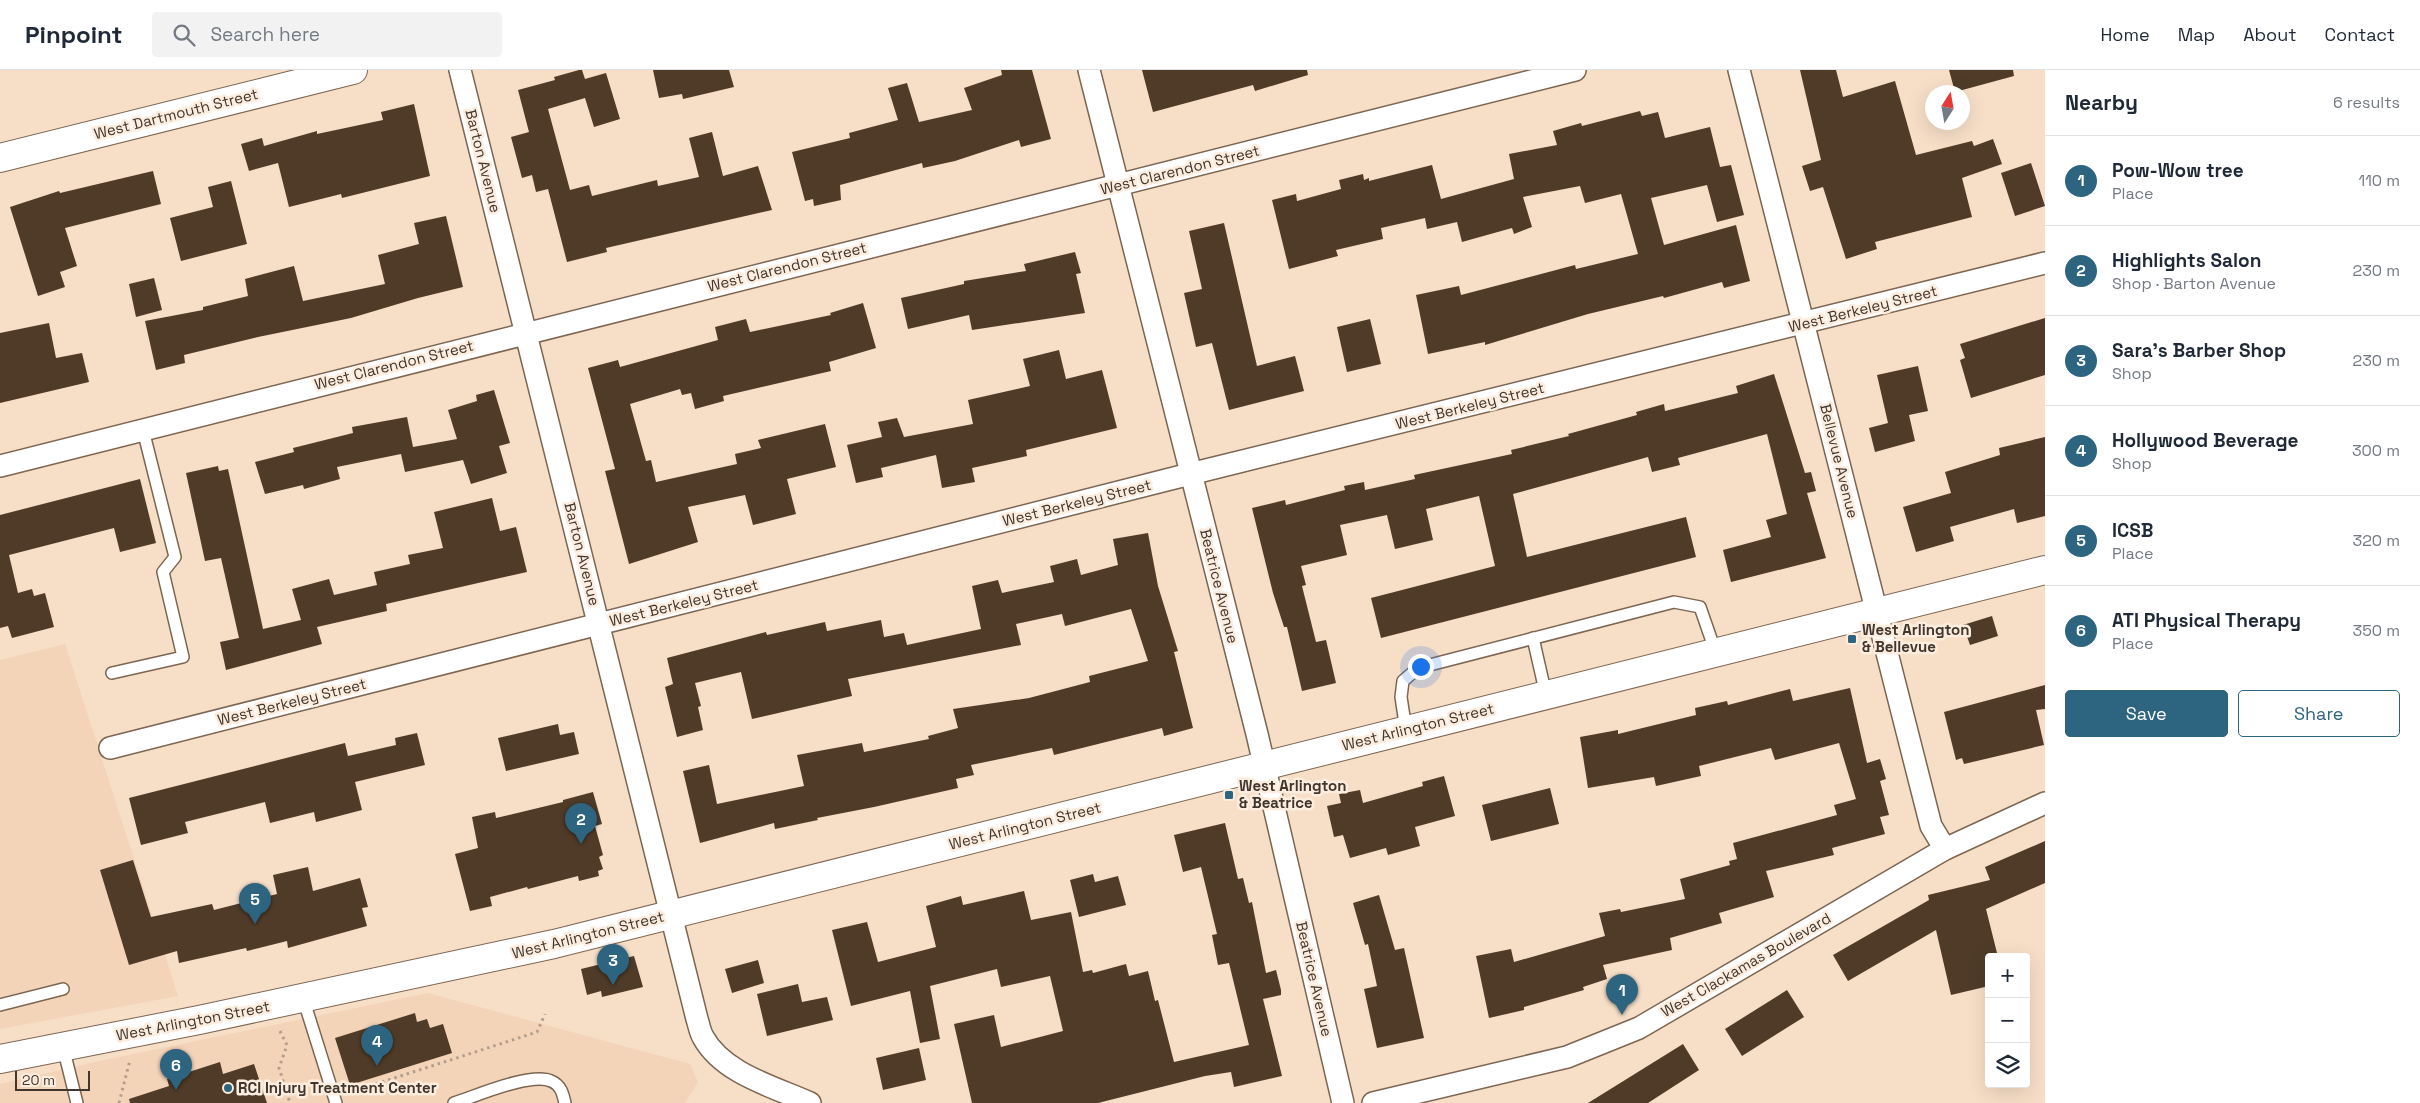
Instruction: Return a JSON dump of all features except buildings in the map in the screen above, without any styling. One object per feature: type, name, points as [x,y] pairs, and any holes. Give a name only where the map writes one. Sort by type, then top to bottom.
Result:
[{"type":"main road","name":"West Dartmouth Street","points":[[0,158],[353,70]]},
{"type":"main road","name":"West Arlington Street","points":[[0,1059],[303,998],[545,946],[2045,570]]},
{"type":"street","name":"Barton Avenue","points":[[460,70],[600,625],[670,915],[703,1038],[720,1058],[740,1072],[810,1103]]},
{"type":"street","name":"Beatrice Avenue","points":[[1090,70],[1264,766],[1344,1103]]},
{"type":"street","name":"West Clarendon Street","points":[[0,466],[525,332],[1119,186],[1574,70]]},
{"type":"street","name":"Bellevue Avenue","points":[[1740,70],[1931,826],[1945,849]]},
{"type":"street","name":"West Berkeley Street","points":[[110,748],[1190,474],[1805,324],[2045,263]]},
{"type":"street","name":"West Clackamas Boulevard","points":[[1373,1103],[1567,1057],[1639,1028],[1945,849],[2045,803]]},
{"type":"lane","points":[[112,673],[183,657],[162,572],[175,557],[142,430]]},
{"type":"lane","points":[[1406,730],[1401,698],[1402,681],[1418,668],[1674,602],[1700,607],[1716,653]]},
{"type":"lane","points":[[1533,638],[1546,695]]},
{"type":"lane","points":[[0,1005],[62,989]]},
{"type":"lane","points":[[303,998],[335,1100]]},
{"type":"lane","points":[[63,1047],[77,1103]]},
{"type":"lane","points":[[454,1103],[534,1078],[551,1081],[562,1090],[565,1103]]},
{"type":"path","points":[[335,1100],[537,1032],[545,1014]]},
{"type":"path","points":[[280,1031],[287,1046],[279,1068],[290,1103]]},
{"type":"path","points":[[119,1103],[131,1057],[133,1033]]},
{"type":"shaded area","points":[[65,644],[178,996],[0,1029],[0,660]]},
{"type":"shaded area","points":[[428,993],[690,1064],[698,1082],[685,1103],[0,1103],[0,1084],[104,1060]]},
{"type":"place","name":"West Arlington & Bellevue","points":[[1852,639]]},
{"type":"place","name":"West Arlington & Beatrice","points":[[1229,795]]},
{"type":"place","name":"Highlights Salon","points":[[581,844]]},
{"type":"place","name":"ICSB","points":[[255,924]]},
{"type":"place","name":"Sara's Barber Shop","points":[[613,985]]},
{"type":"place","name":"Pow-Wow tree","points":[[1622,1015]]},
{"type":"place","name":"Hollywood Beverage","points":[[377,1066]]},
{"type":"place","name":"RCI Injury Treatment Center","points":[[228,1088]]},
{"type":"place","name":"ATI Physical Therapy","points":[[176,1090]]}]
